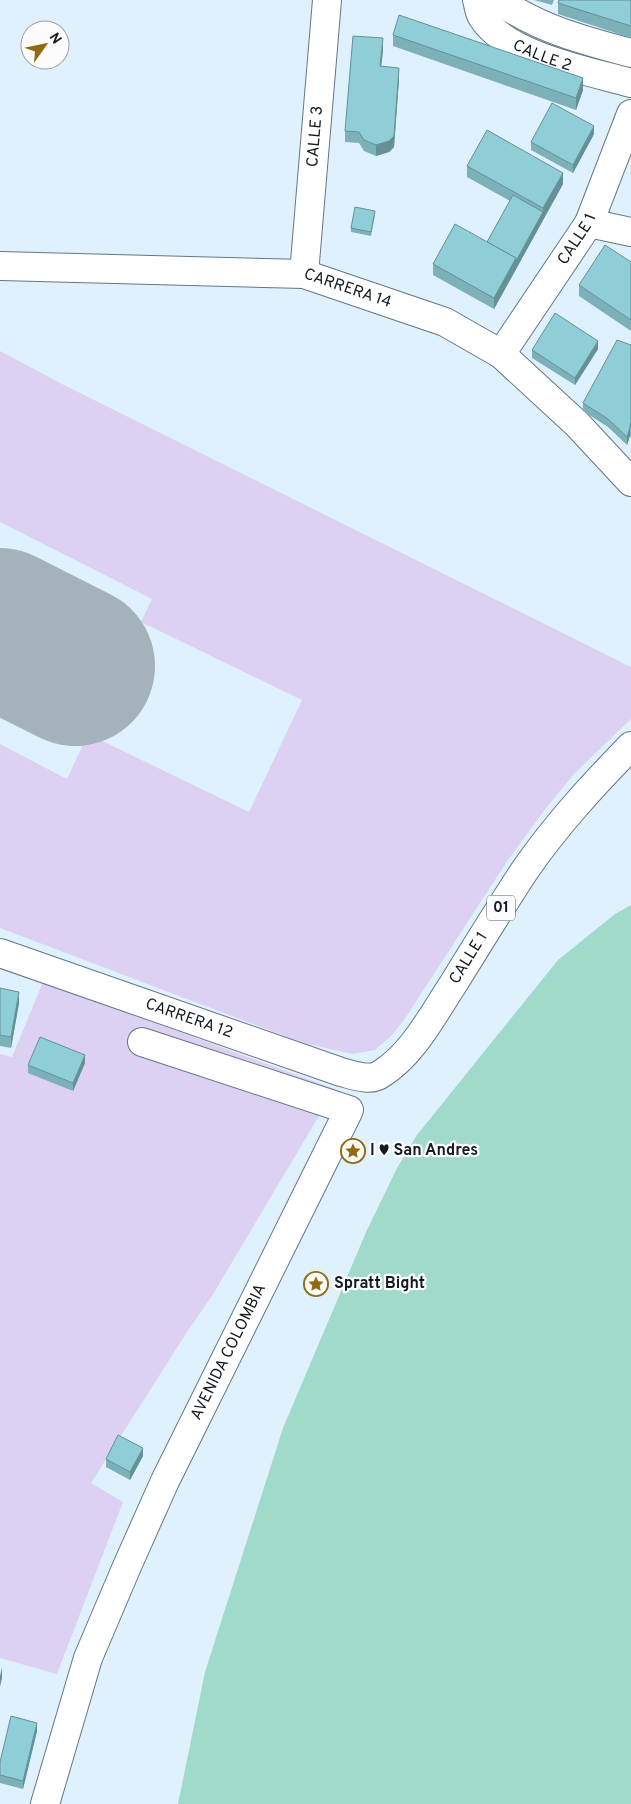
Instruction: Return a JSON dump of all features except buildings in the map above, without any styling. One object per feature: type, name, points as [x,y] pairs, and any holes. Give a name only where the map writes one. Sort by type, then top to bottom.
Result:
[{"type":"main road","name":"CALLE 3","points":[[304,274],[327,0]]},
{"type":"main road","name":"CALLE 2","points":[[491,5],[572,38],[631,53]]},
{"type":"main road","name":"CALLE 2","points":[[491,5],[501,37],[530,53],[631,83]]},
{"type":"main road","name":"CALLE 1","points":[[501,354],[589,223],[631,114]]},
{"type":"main road","points":[[589,223],[631,232]]},
{"type":"main road","name":"CARRERA 14","points":[[0,266],[304,274],[446,322],[501,354],[577,424],[631,482]]},
{"type":"main road","name":"CALLE 1","points":[[379,1076],[393,1066],[420,1034],[526,869],[558,826],[586,792],[631,746]]},
{"type":"main road","name":"CARRERA 12","points":[[0,953],[341,1072],[362,1077],[379,1076]]},
{"type":"main road","name":"AVENIDA COLOMBIA","points":[[45,1804],[88,1658],[128,1564],[165,1481],[349,1110],[142,1042]]},
{"type":"shaded area","points":[[0,351],[64,385],[631,667],[631,719],[574,774],[546,808],[508,860],[404,1020],[392,1035],[375,1050],[352,1054],[303,1043],[0,928],[0,744],[67,779],[88,734],[249,812],[302,700],[141,622],[152,599],[0,522]]},
{"type":"shaded area","points":[[631,905],[631,1804],[178,1804],[205,1672],[283,1428],[367,1230],[397,1168],[417,1135],[558,960],[615,914]]},
{"type":"shaded area","points":[[43,982],[335,1089],[212,1296],[91,1483],[123,1502],[57,1674],[0,1658],[0,1054],[12,1057]]},
{"type":"runway","points":[[0,628],[75,666]]},
{"type":"place","name":"I ♥ San Andres","points":[[353,1151]]},
{"type":"place","name":"Spratt Bight","points":[[316,1284]]}]
